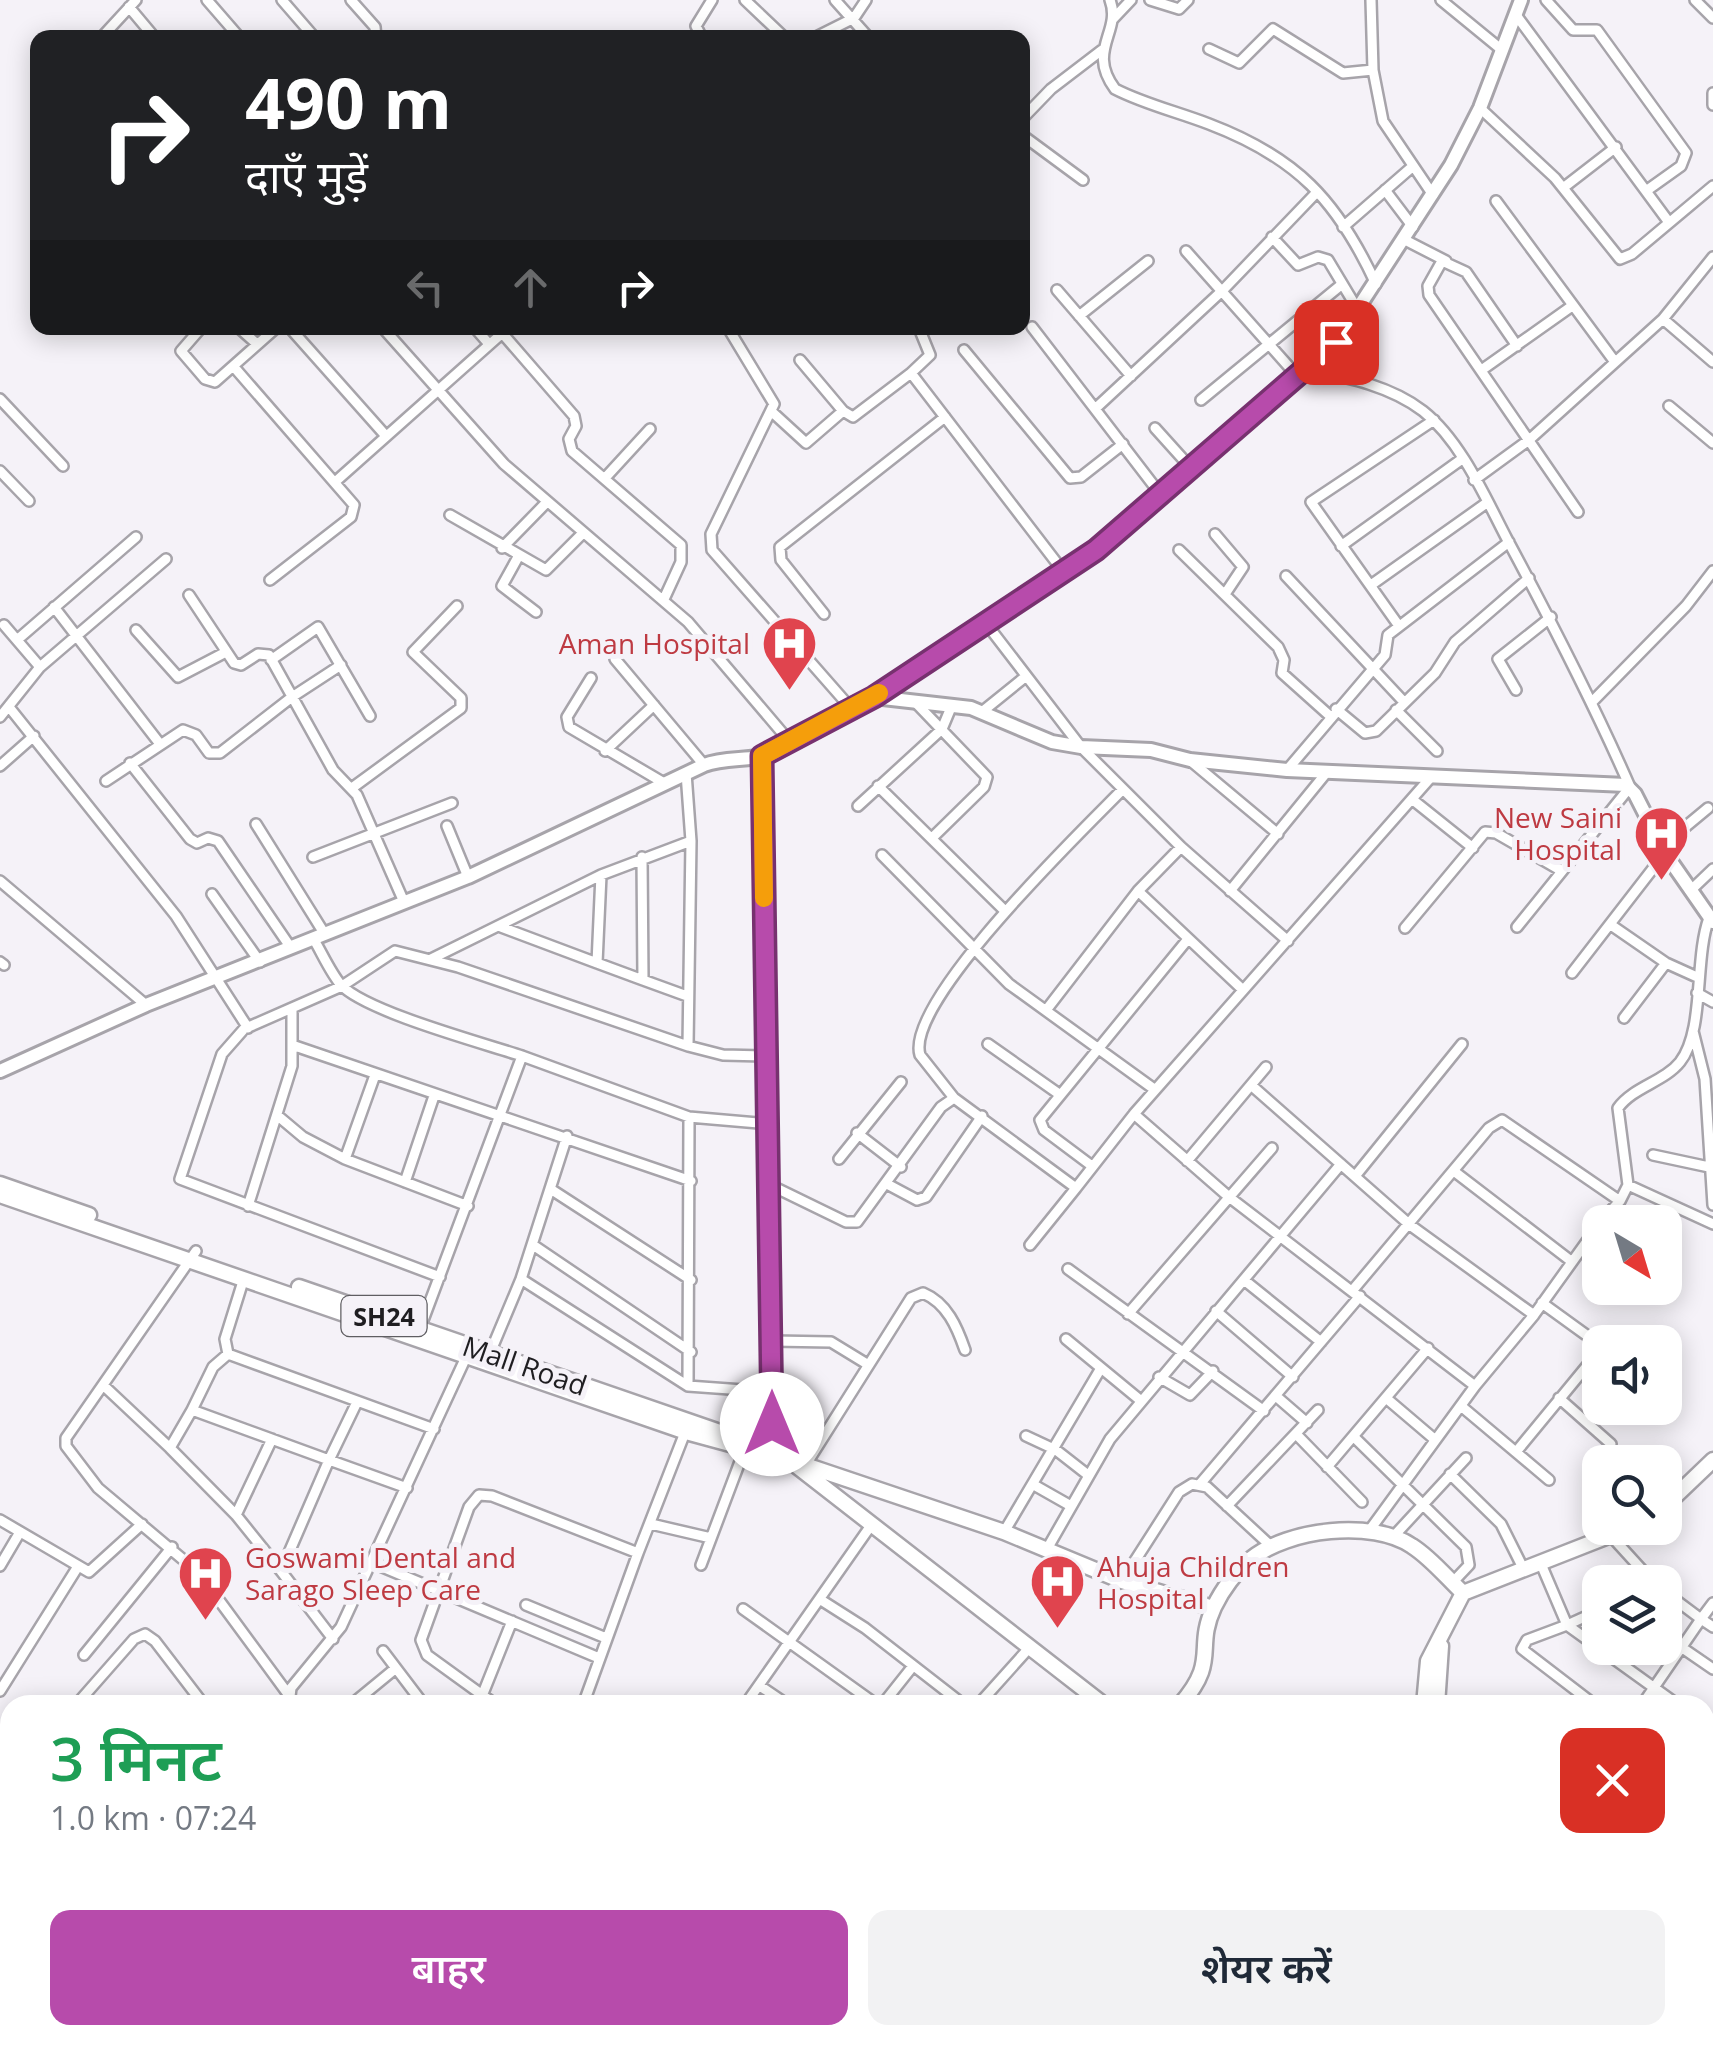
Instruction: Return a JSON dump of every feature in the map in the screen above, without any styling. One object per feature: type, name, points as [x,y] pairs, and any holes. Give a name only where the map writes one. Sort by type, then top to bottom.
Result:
[{"type":"main road","points":[[3,1064],[468,877],[686,772],[726,757],[762,756],[850,706],[874,697],[1096,550],[1336,342],[1433,195],[1480,108],[1521,0]]},
{"type":"main road","points":[[874,697],[983,711],[1052,742],[1081,748],[1151,750],[1190,760],[1287,770],[1630,787],[1663,850],[1711,920]]},
{"type":"main road","points":[[762,756],[774,1341],[769,1455]]},
{"type":"main road","name":"Mall Road","points":[[0,1184],[687,1427],[750,1442],[769,1455]]},
{"type":"main road","name":"Mall Road","points":[[0,1195],[193,1255],[244,1278],[418,1333]]},
{"type":"main road","name":"Mall Road","points":[[469,1351],[490,1353],[744,1451],[789,1460],[1091,1695]]},
{"type":"main road","points":[[789,1460],[1004,1532],[1122,1581],[1213,1608]]},
{"type":"main road","points":[[1682,1490],[1713,1460]]},
{"type":"main road","points":[[1187,1695],[1205,1670],[1213,1608],[1232,1578],[1272,1547],[1319,1534],[1369,1530],[1411,1544],[1458,1588]]},
{"type":"main road","points":[[1458,1588],[1524,1570],[1591,1545]]},
{"type":"main road","points":[[1425,1695],[1428,1661],[1443,1635],[1458,1588]]},
{"type":"main road","points":[[1438,1695],[1443,1635]]},
{"type":"street","points":[[207,0],[233,30]]},
{"type":"street","points":[[282,0],[308,30]]},
{"type":"street","points":[[351,0],[374,30]]},
{"type":"street","points":[[698,30],[696,26],[712,0]]},
{"type":"street","points":[[745,0],[777,30]]},
{"type":"street","points":[[835,0],[863,30]]},
{"type":"street","points":[[830,30],[854,18],[866,0]]},
{"type":"street","points":[[1110,0],[1113,19]]},
{"type":"street","points":[[1030,111],[1051,89],[1102,50],[1113,19],[1131,0]]},
{"type":"street","points":[[1150,0],[1179,9],[1188,0]]},
{"type":"street","points":[[1371,0],[1373,70],[1383,121],[1433,195]]},
{"type":"street","points":[[1441,0],[1502,50]]},
{"type":"street","points":[[1546,0],[1573,30],[1598,30],[1686,153],[1681,166],[1646,190]]},
{"type":"street","points":[[1695,0],[1713,18]]},
{"type":"street","points":[[108,30],[132,4],[150,30]]},
{"type":"street","points":[[1516,15],[1668,221]]},
{"type":"street","points":[[1210,49],[1239,63],[1266,32],[1273,30],[1344,73],[1373,70]]},
{"type":"street","points":[[1102,50],[1115,89],[1261,145],[1294,166],[1343,227],[1376,284]]},
{"type":"street","points":[[1713,93],[1713,105]]},
{"type":"street","points":[[1480,108],[1564,188],[1620,258],[1632,254],[1713,186]]},
{"type":"street","points":[[1030,141],[1083,180]]},
{"type":"street","points":[[1564,188],[1616,147]]},
{"type":"street","points":[[1343,227],[1412,167]]},
{"type":"street","points":[[1385,190],[1414,227]]},
{"type":"street","points":[[1097,408],[1222,290],[1317,192]]},
{"type":"street","points":[[1496,201],[1614,362]]},
{"type":"street","points":[[1272,237],[1298,265],[1318,258],[1328,260],[1358,310]]},
{"type":"street","points":[[1405,240],[1466,272],[1517,346]]},
{"type":"street","points":[[1186,251],[1270,343],[1303,373],[1386,390],[1434,420],[1488,502],[1551,616],[1630,787],[1517,927]]},
{"type":"street","points":[[1080,316],[1148,261]]},
{"type":"street","points":[[1446,261],[1434,275],[1428,294],[1578,512]]},
{"type":"street","points":[[1474,480],[1529,440],[1663,319],[1711,264]]},
{"type":"street","points":[[1201,400],[1341,285]]},
{"type":"street","points":[[1058,290],[1131,376]]},
{"type":"street","points":[[1483,369],[1572,306]]},
{"type":"street","points":[[1663,319],[1713,362]]},
{"type":"street","points":[[1032,327],[1161,495]]},
{"type":"street","points":[[194,335],[182,354],[211,382],[267,335]]},
{"type":"street","points":[[246,335],[256,344]]},
{"type":"street","points":[[296,335],[386,436]]},
{"type":"street","points":[[389,335],[437,391],[546,503],[664,600],[790,742]]},
{"type":"street","points":[[481,335],[489,344]]},
{"type":"street","points":[[335,482],[499,335]]},
{"type":"street","points":[[509,335],[574,416],[572,451],[682,545],[681,562],[664,600]]},
{"type":"street","points":[[732,335],[773,398],[771,411],[711,534],[712,550],[850,706]]},
{"type":"street","points":[[800,360],[843,411],[857,415],[930,355],[922,335]]},
{"type":"street","points":[[964,350],[1070,478],[1080,477],[1122,444]]},
{"type":"street","points":[[234,366],[352,502],[351,516],[270,580]]},
{"type":"street","points":[[911,373],[1063,571]]},
{"type":"street","points":[[0,399],[63,466]]},
{"type":"street","points":[[1669,406],[1713,443]]},
{"type":"street","points":[[771,411],[806,443],[843,411]]},
{"type":"street","points":[[824,614],[781,560],[780,547],[945,416]]},
{"type":"street","points":[[1399,626],[1311,502],[1434,420]]},
{"type":"street","points":[[1155,428],[1191,468]]},
{"type":"street","points":[[605,478],[650,429]]},
{"type":"street","points":[[1341,546],[1462,459]]},
{"type":"street","points":[[0,471],[29,501]]},
{"type":"street","points":[[1371,586],[1488,502]]},
{"type":"street","points":[[502,548],[546,503]]},
{"type":"street","points":[[450,516],[502,548],[549,568],[582,534]]},
{"type":"street","points":[[1215,534],[1243,567],[1225,594]]},
{"type":"street","points":[[17,640],[136,536]]},
{"type":"street","points":[[1287,770],[1387,652],[1386,638],[1509,542]]},
{"type":"street","points":[[1179,550],[1278,647],[1286,676],[1368,734],[1435,673],[1455,642],[1529,578]]},
{"type":"street","points":[[518,556],[502,586],[536,612]]},
{"type":"street","points":[[0,717],[40,667],[166,559]]},
{"type":"street","points":[[1592,702],[1686,606],[1713,571]]},
{"type":"street","points":[[1286,576],[1372,668],[1436,750]]},
{"type":"street","points":[[189,595],[238,665],[263,653],[271,660],[333,770],[352,788],[404,902]]},
{"type":"street","points":[[352,788],[461,708],[462,698],[414,652],[458,606]]},
{"type":"street","points":[[54,608],[160,744]]},
{"type":"street","points":[[1516,690],[1498,659],[1551,616]]},
{"type":"street","points":[[984,622],[1081,748],[1181,848],[1288,941]]},
{"type":"street","points":[[4,625],[40,667]]},
{"type":"street","points":[[271,660],[318,627],[370,716]]},
{"type":"street","points":[[136,630],[178,677],[226,652]]},
{"type":"street","points":[[615,659],[704,765]]},
{"type":"street","points":[[106,781],[188,730],[209,753],[217,754],[292,696],[341,665]]},
{"type":"street","points":[[983,711],[1025,676]]},
{"type":"street","points":[[591,678],[566,722],[605,751],[664,783]]},
{"type":"street","points":[[915,702],[984,773],[987,782],[932,837]]},
{"type":"street","points":[[605,751],[654,705]]},
{"type":"street","points":[[858,806],[942,729],[952,705]]},
{"type":"street","points":[[9,706],[220,978],[248,1028]]},
{"type":"street","points":[[0,766],[34,736]]},
{"type":"street","points":[[1190,760],[1278,834]]},
{"type":"street","points":[[130,763],[190,839],[197,843],[208,838],[218,841],[290,948]]},
{"type":"street","points":[[686,772],[692,841],[688,1046]]},
{"type":"street","points":[[1230,891],[1327,772]]},
{"type":"street","points":[[1030,1245],[1154,1090],[1432,776]]},
{"type":"street","points":[[878,786],[1004,910]]},
{"type":"street","points":[[1076,1188],[954,1098],[926,1065],[918,1040],[923,1022],[1004,910],[1123,789]]},
{"type":"street","points":[[1414,800],[1472,848]]},
{"type":"street","points":[[313,857],[377,836],[452,803]]},
{"type":"street","points":[[1572,973],[1663,850],[1708,808]]},
{"type":"street","points":[[256,824],[342,986],[394,1012],[689,1117],[770,1124]]},
{"type":"street","points":[[446,826],[468,877]]},
{"type":"street","points":[[1405,928],[1490,831],[1562,872]]},
{"type":"street","points":[[431,959],[601,875],[692,841]]},
{"type":"street","points":[[1047,1009],[1138,891],[1181,848]]},
{"type":"street","points":[[882,855],[1009,984],[1154,1090]]},
{"type":"street","points":[[642,857],[643,980]]},
{"type":"street","points":[[1689,892],[1713,869]]},
{"type":"street","points":[[597,962],[601,875]]},
{"type":"street","points":[[0,881],[146,1005]]},
{"type":"street","points":[[1138,891],[1243,990]]},
{"type":"street","points":[[212,894],[260,962]]},
{"type":"street","points":[[1617,1205],[1628,1185],[1618,1108],[1680,1062],[1692,1028],[1696,977],[1711,920]]},
{"type":"street","points":[[1611,925],[1666,963],[1696,977]]},
{"type":"street","points":[[501,927],[687,996]]},
{"type":"street","points":[[1092,1166],[1042,1127],[1042,1116],[1188,939]]},
{"type":"street","points":[[440,1277],[192,1187],[180,1176],[222,1054],[248,1028],[342,986],[389,952],[431,959],[688,1046],[723,1055],[766,1056]]},
{"type":"street","points":[[1624,1018],[1666,963]]},
{"type":"street","points":[[1697,993],[1713,1002]]},
{"type":"street","points":[[248,1206],[292,1066],[292,1009]]},
{"type":"street","points":[[1692,1028],[1705,1079],[1713,1205]]},
{"type":"street","points":[[988,1044],[1059,1094]]},
{"type":"street","points":[[1356,1175],[1462,1044]]},
{"type":"street","points":[[292,1046],[691,1181]]},
{"type":"street","points":[[418,1333],[522,1056]]},
{"type":"street","points":[[1187,1161],[1266,1067]]},
{"type":"street","points":[[346,1159],[375,1075]]},
{"type":"street","points":[[839,1159],[901,1082]]},
{"type":"street","points":[[1251,1086],[1410,1226],[1534,1315]]},
{"type":"street","points":[[405,1182],[434,1096]]},
{"type":"street","points":[[770,1184],[852,1223],[901,1166],[941,1107],[954,1098]]},
{"type":"street","points":[[1134,1114],[1229,1197],[1475,1386]]},
{"type":"street","points":[[278,1116],[303,1137],[346,1159],[468,1206]]},
{"type":"street","points":[[886,1184],[917,1200],[926,1196],[982,1116]]},
{"type":"street","points":[[688,1386],[692,1280],[689,1117]]},
{"type":"street","points":[[1122,1581],[1179,1492],[1200,1484],[1276,1397],[1489,1128],[1502,1120],[1620,1202]]},
{"type":"street","points":[[857,1133],[901,1166]]},
{"type":"street","points":[[490,1353],[522,1279],[567,1136]]},
{"type":"street","points":[[1128,1314],[1272,1148]]},
{"type":"street","points":[[1652,1155],[1709,1167]]},
{"type":"street","points":[[1047,1549],[1088,1475],[1140,1400],[1342,1164]]},
{"type":"street","points":[[1455,1172],[1571,1261]]},
{"type":"street","points":[[1628,1185],[1713,1224]]},
{"type":"street","points":[[552,1190],[692,1280]]},
{"type":"street","points":[[533,1245],[691,1352]]},
{"type":"street","points":[[1369,1530],[1433,1438],[1534,1315],[1582,1247]]},
{"type":"street","points":[[193,1255],[66,1438],[66,1446],[98,1488],[172,1547],[230,1611],[282,1695]]},
{"type":"street","points":[[1068,1269],[1128,1314],[1183,1348],[1264,1411]]},
{"type":"street","points":[[228,1354],[225,1339],[244,1278]]},
{"type":"street","points":[[522,1279],[688,1386],[771,1392]]},
{"type":"street","points":[[1244,1280],[1321,1342]]},
{"type":"street","points":[[806,1466],[866,1364],[911,1298],[923,1294],[949,1315],[965,1350]]},
{"type":"street","points":[[1542,1303],[1582,1333]]},
{"type":"street","points":[[1216,1311],[1293,1377]]},
{"type":"street","points":[[1066,1339],[1140,1400]]},
{"type":"street","points":[[774,1341],[831,1342],[866,1364]]},
{"type":"street","points":[[1327,1467],[1428,1348]]},
{"type":"street","points":[[291,1695],[333,1639],[373,1562],[469,1351]]},
{"type":"street","points":[[228,1354],[434,1430]]},
{"type":"street","points":[[170,1448],[213,1367],[228,1354]]},
{"type":"street","points":[[1004,1532],[1102,1368]]},
{"type":"street","points":[[1516,1452],[1582,1369]]},
{"type":"street","points":[[1160,1377],[1190,1395],[1214,1371]]},
{"type":"street","points":[[103,1385],[236,1515],[333,1639]]},
{"type":"street","points":[[1276,1397],[1307,1423]]},
{"type":"street","points":[[1386,1398],[1433,1438]]},
{"type":"street","points":[[1559,1398],[1611,1444]]},
{"type":"street","points":[[280,1571],[356,1402]]},
{"type":"street","points":[[1461,1406],[1549,1480]]},
{"type":"street","points":[[192,1410],[407,1488]]},
{"type":"street","points":[[1227,1506],[1318,1410]]},
{"type":"street","points":[[587,1695],[687,1427]]},
{"type":"street","points":[[1297,1435],[1362,1502]]},
{"type":"street","points":[[1026,1436],[1056,1450],[1088,1475]]},
{"type":"street","points":[[1354,1437],[1469,1553],[1469,1565],[1458,1588]]},
{"type":"street","points":[[236,1515],[272,1439]]},
{"type":"street","points":[[701,1565],[744,1451]]},
{"type":"street","points":[[1392,1538],[1466,1458]]},
{"type":"street","points":[[1450,1474],[1501,1524],[1524,1570]]},
{"type":"street","points":[[1200,1484],[1272,1547]]},
{"type":"street","points":[[1034,1485],[1071,1506]]},
{"type":"street","points":[[481,1695],[422,1648],[437,1590],[469,1507],[479,1495],[492,1496],[638,1553]]},
{"type":"street","points":[[0,1520],[77,1568],[94,1571],[142,1524]]},
{"type":"street","points":[[651,1524],[711,1538]]},
{"type":"street","points":[[753,1695],[872,1524]]},
{"type":"street","points":[[0,1566],[20,1532]]},
{"type":"street","points":[[1619,1545],[1638,1565]]},
{"type":"street","points":[[84,1655],[172,1547]]},
{"type":"street","points":[[373,1562],[599,1658]]},
{"type":"street","points":[[1541,1564],[1567,1625],[1664,1695]]},
{"type":"street","points":[[0,1691],[77,1568]]},
{"type":"street","points":[[821,1600],[951,1695]]},
{"type":"street","points":[[1713,1603],[1682,1648],[1713,1669]]},
{"type":"street","points":[[1682,1604],[1713,1627]]},
{"type":"street","points":[[526,1605],[606,1638]]},
{"type":"street","points":[[743,1609],[865,1695]]},
{"type":"street","points":[[1582,1618],[1526,1640],[1522,1650],[1582,1695]]},
{"type":"street","points":[[482,1695],[512,1621]]},
{"type":"street","points":[[85,1695],[134,1639],[145,1634],[155,1640],[196,1695]]},
{"type":"street","points":[[987,1695],[1030,1647]]},
{"type":"street","points":[[383,1651],[416,1695]]},
{"type":"street","points":[[1650,1695],[1671,1665]]},
{"type":"street","points":[[889,1695],[914,1666]]},
{"type":"street","points":[[363,1695],[396,1668]]},
{"type":"street","points":[[760,1686],[773,1695]]},
{"type":"slow traffic","points":[[764,898],[762,756],[879,693]]},
{"type":"place","name":"Aman Hospital","points":[[789,692]]},
{"type":"place","name":"New Saini Hospital","points":[[1661,882]]},
{"type":"place","name":"Goswami Dental and Sarago Sleep Care","points":[[206,1622]]},
{"type":"place","name":"Ahuja Children Hospital","points":[[1058,1631]]},
{"type":"route","points":[[772,1424],[774,1341],[762,756],[850,706],[874,697],[1096,550],[1336,342]]}]
